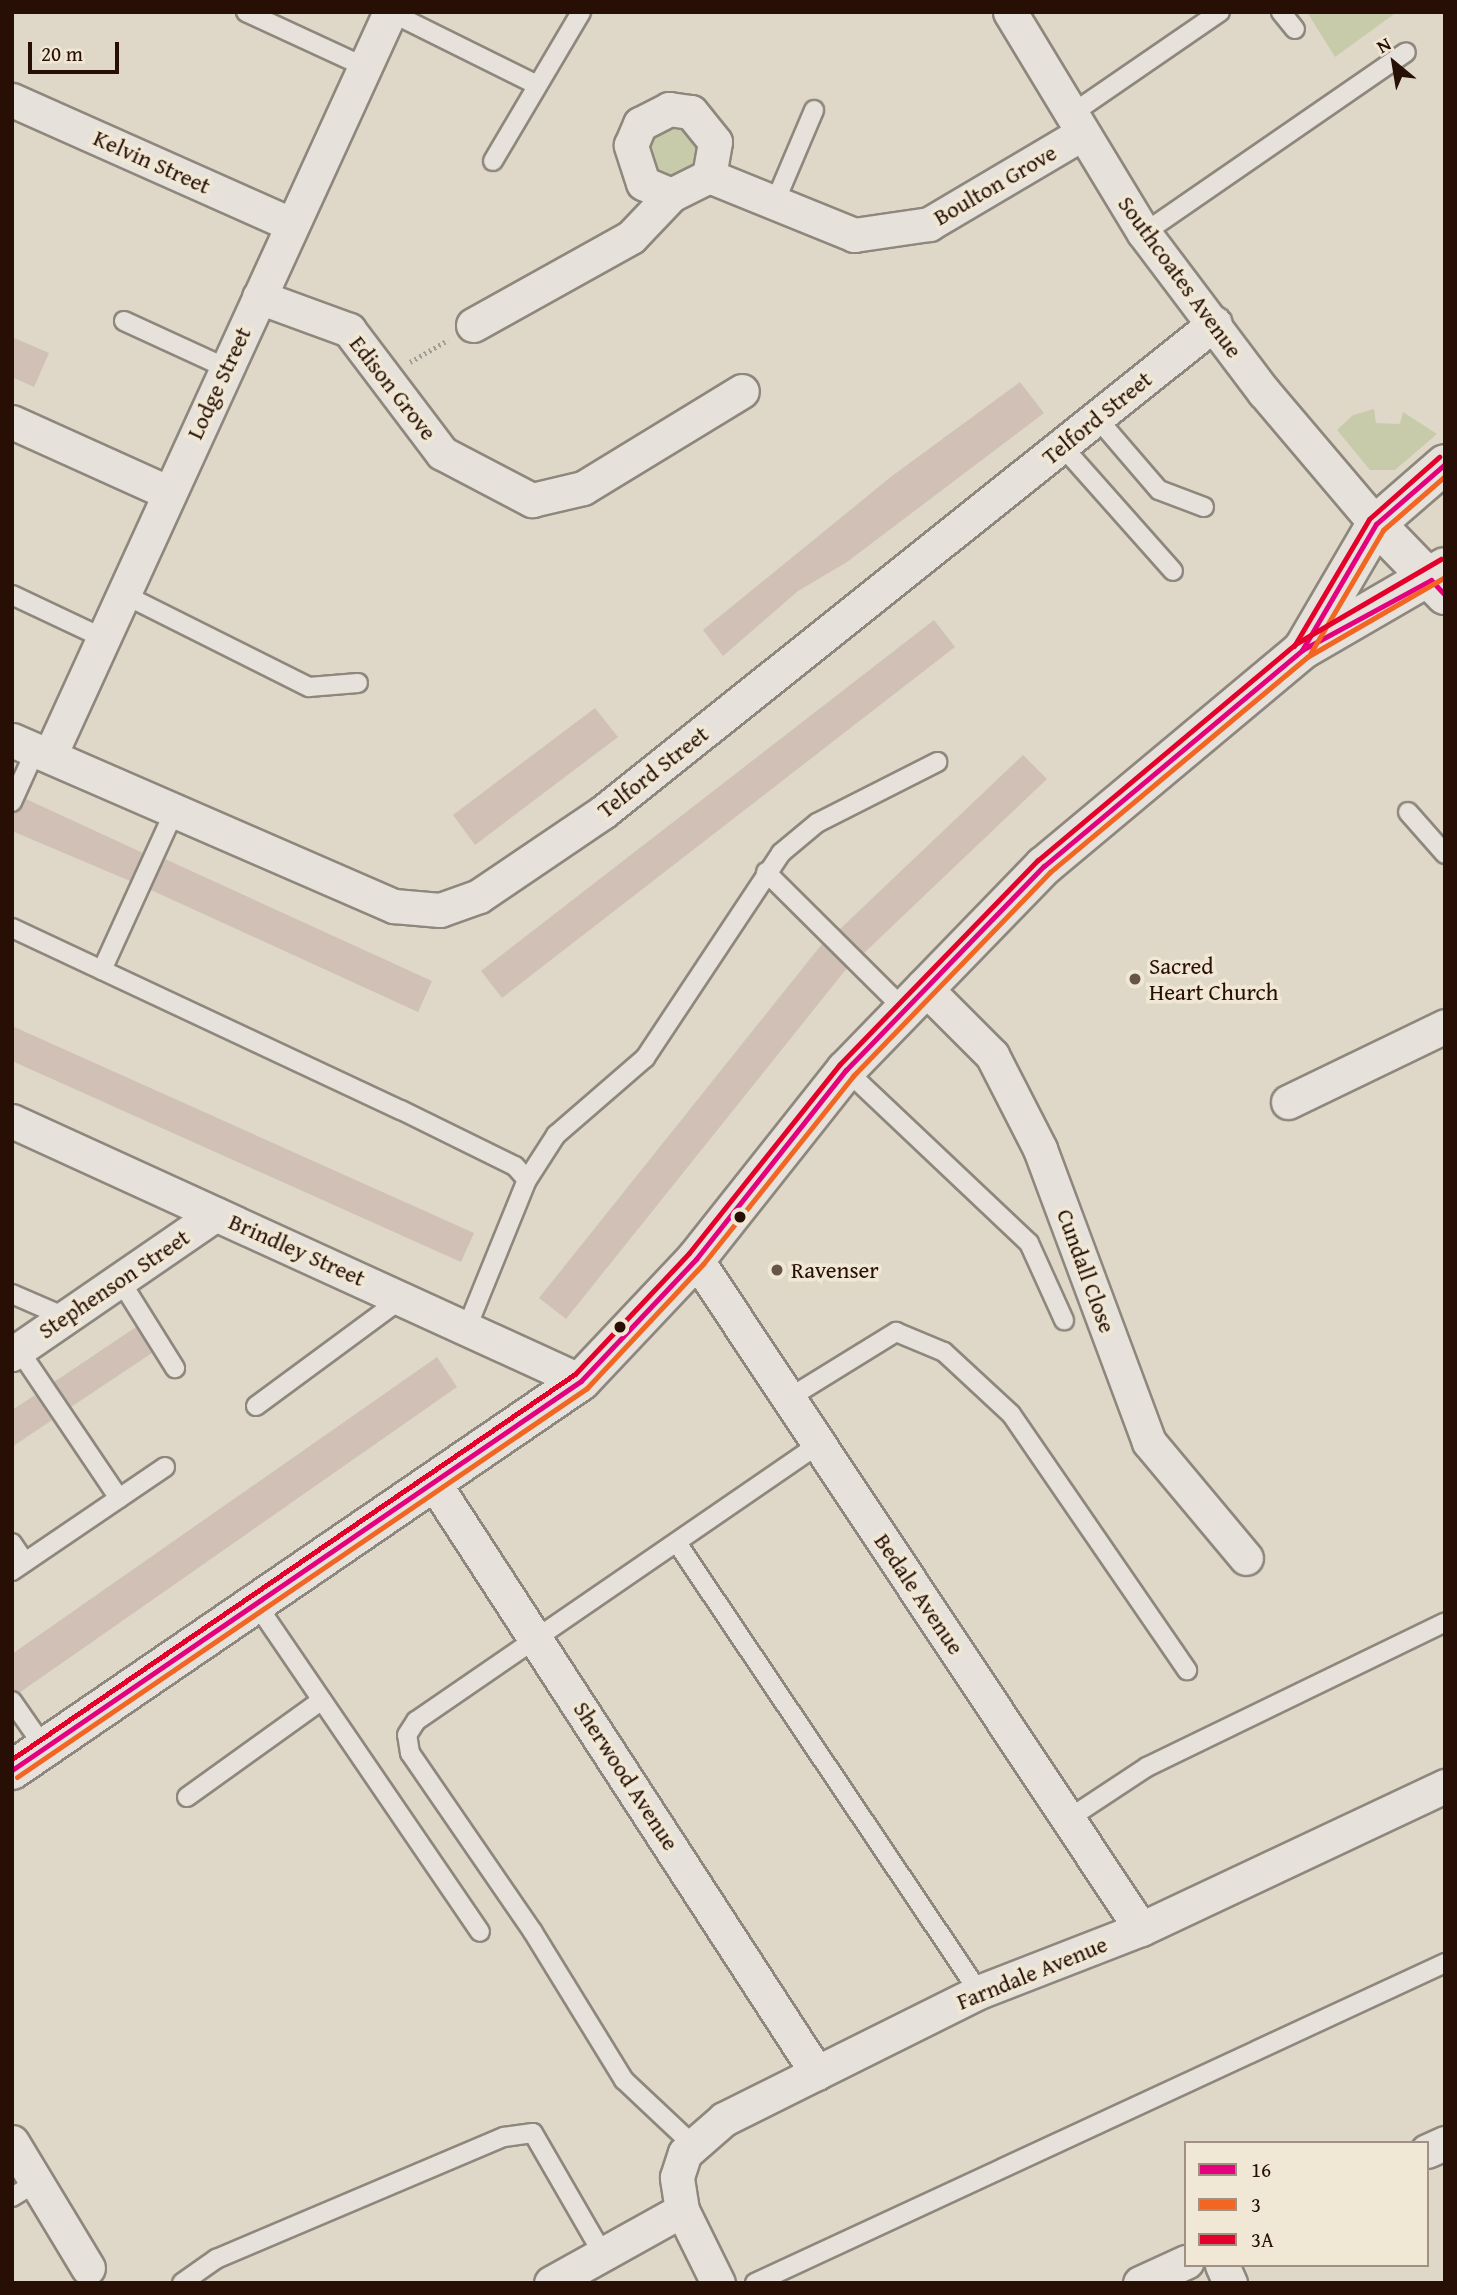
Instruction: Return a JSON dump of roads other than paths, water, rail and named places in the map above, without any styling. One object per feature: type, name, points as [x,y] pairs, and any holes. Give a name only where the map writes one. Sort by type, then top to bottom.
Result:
[{"type":"street","name":"Lodge Street","points":[[33,748],[103,638],[390,12]]},
{"type":"street","name":"Southcoates Avenue","points":[[1010,12],[1144,233],[1376,523]]},
{"type":"street","name":"Kelvin Street","points":[[15,107],[291,224]]},
{"type":"street","points":[[473,325],[631,237],[671,195],[709,176],[715,142],[691,112],[669,109],[640,124],[631,145],[643,183],[671,195]]},
{"type":"street","name":"Boulton Grove","points":[[709,176],[854,235],[929,224],[1076,124]]},
{"type":"street","name":"Edison Grove","points":[[259,297],[349,331],[387,375],[442,453],[532,500],[583,488],[742,391]]},
{"type":"street","name":"Telford Street","points":[[33,748],[394,906],[440,910],[479,896],[603,812],[1215,323]]},
{"type":"street","points":[[12,422],[169,493]]},
{"type":"street","points":[[1302,650],[1376,523],[1445,464]]},
{"type":"street","points":[[12,1770],[432,1480],[581,1381],[696,1259],[846,1070],[913,997],[1044,866],[1302,650],[1440,581],[1376,523]]},
{"type":"street","name":"Cundall Close","points":[[913,997],[992,1055],[1040,1149],[1149,1443],[1246,1558]]},
{"type":"street","points":[[1288,1102],[1445,1026]]},
{"type":"street","name":"Brindley Street","points":[[12,1121],[468,1325],[581,1381]]},
{"type":"street","name":"Stephenson Street","points":[[15,1352],[216,1214]]},
{"type":"street","name":"Bedale Avenue","points":[[696,1259],[1141,1928]]},
{"type":"street","name":"Sherwood Avenue","points":[[432,1480],[817,2073]]},
{"type":"street","name":"Farndale Avenue","points":[[718,2283],[682,2210],[677,2177],[694,2145],[724,2119],[979,1992],[1141,1928],[1445,1786]]},
{"type":"street","points":[[12,2142],[24,2190],[88,2268]]},
{"type":"street","points":[[1429,2150],[1445,2143]]},
{"type":"street","points":[[551,2283],[682,2210]]},
{"type":"street","points":[[1140,2283],[1184,2263]]},
{"type":"street","points":[[1223,2267],[1230,2283]]},
{"type":"lane","points":[[246,12],[363,66]]},
{"type":"lane","points":[[390,12],[537,85]]},
{"type":"lane","points":[[493,161],[581,12]]},
{"type":"lane","points":[[1076,124],[1220,12]]},
{"type":"lane","points":[[1281,12],[1295,29]]},
{"type":"lane","points":[[1144,233],[1406,52]]},
{"type":"lane","points":[[775,202],[814,110]]},
{"type":"lane","points":[[124,321],[226,368]]},
{"type":"lane","points":[[1097,418],[1159,490],[1204,507]]},
{"type":"lane","points":[[1062,446],[1173,571]]},
{"type":"lane","points":[[12,594],[103,638]]},
{"type":"lane","points":[[123,594],[309,687],[358,683]]},
{"type":"lane","points":[[12,802],[33,748]]},
{"type":"lane","points":[[468,1325],[527,1180],[572,1117],[618,1087],[645,1058],[766,872],[817,823],[937,762]]},
{"type":"lane","points":[[102,970],[175,810]]},
{"type":"lane","points":[[1408,812],[1445,854]]},
{"type":"lane","points":[[766,872],[913,997]]},
{"type":"lane","points":[[12,928],[401,1110],[514,1166],[527,1180]]},
{"type":"lane","points":[[846,1070],[1029,1243],[1064,1320]]},
{"type":"lane","points":[[120,1280],[175,1368]]},
{"type":"lane","points":[[12,1294],[65,1317]]},
{"type":"lane","points":[[256,1406],[404,1297]]},
{"type":"lane","points":[[789,1398],[896,1332],[944,1352],[1011,1414],[1187,1670]]},
{"type":"lane","points":[[15,1352],[118,1498]]},
{"type":"lane","points":[[694,2145],[624,2081],[533,1932],[410,1753],[407,1735],[416,1721],[538,1640],[819,1444]]},
{"type":"lane","points":[[12,1543],[19,1566],[165,1467]]},
{"type":"lane","points":[[677,1543],[979,1992]]},
{"type":"lane","points":[[255,1602],[481,1932]]},
{"type":"lane","points":[[1069,1819],[1147,1766],[1445,1622]]},
{"type":"lane","points":[[187,1797],[322,1700]]},
{"type":"lane","points":[[12,1702],[44,1748]]},
{"type":"lane","points":[[755,2283],[1445,1963]]},
{"type":"lane","points":[[181,2283],[216,2259],[503,2137],[533,2133],[603,2254]]},
{"type":"place","name":"Sacred Heart Church","points":[[1135,979]]},
{"type":"place","name":"Ravenser","points":[[777,1270]]}]
